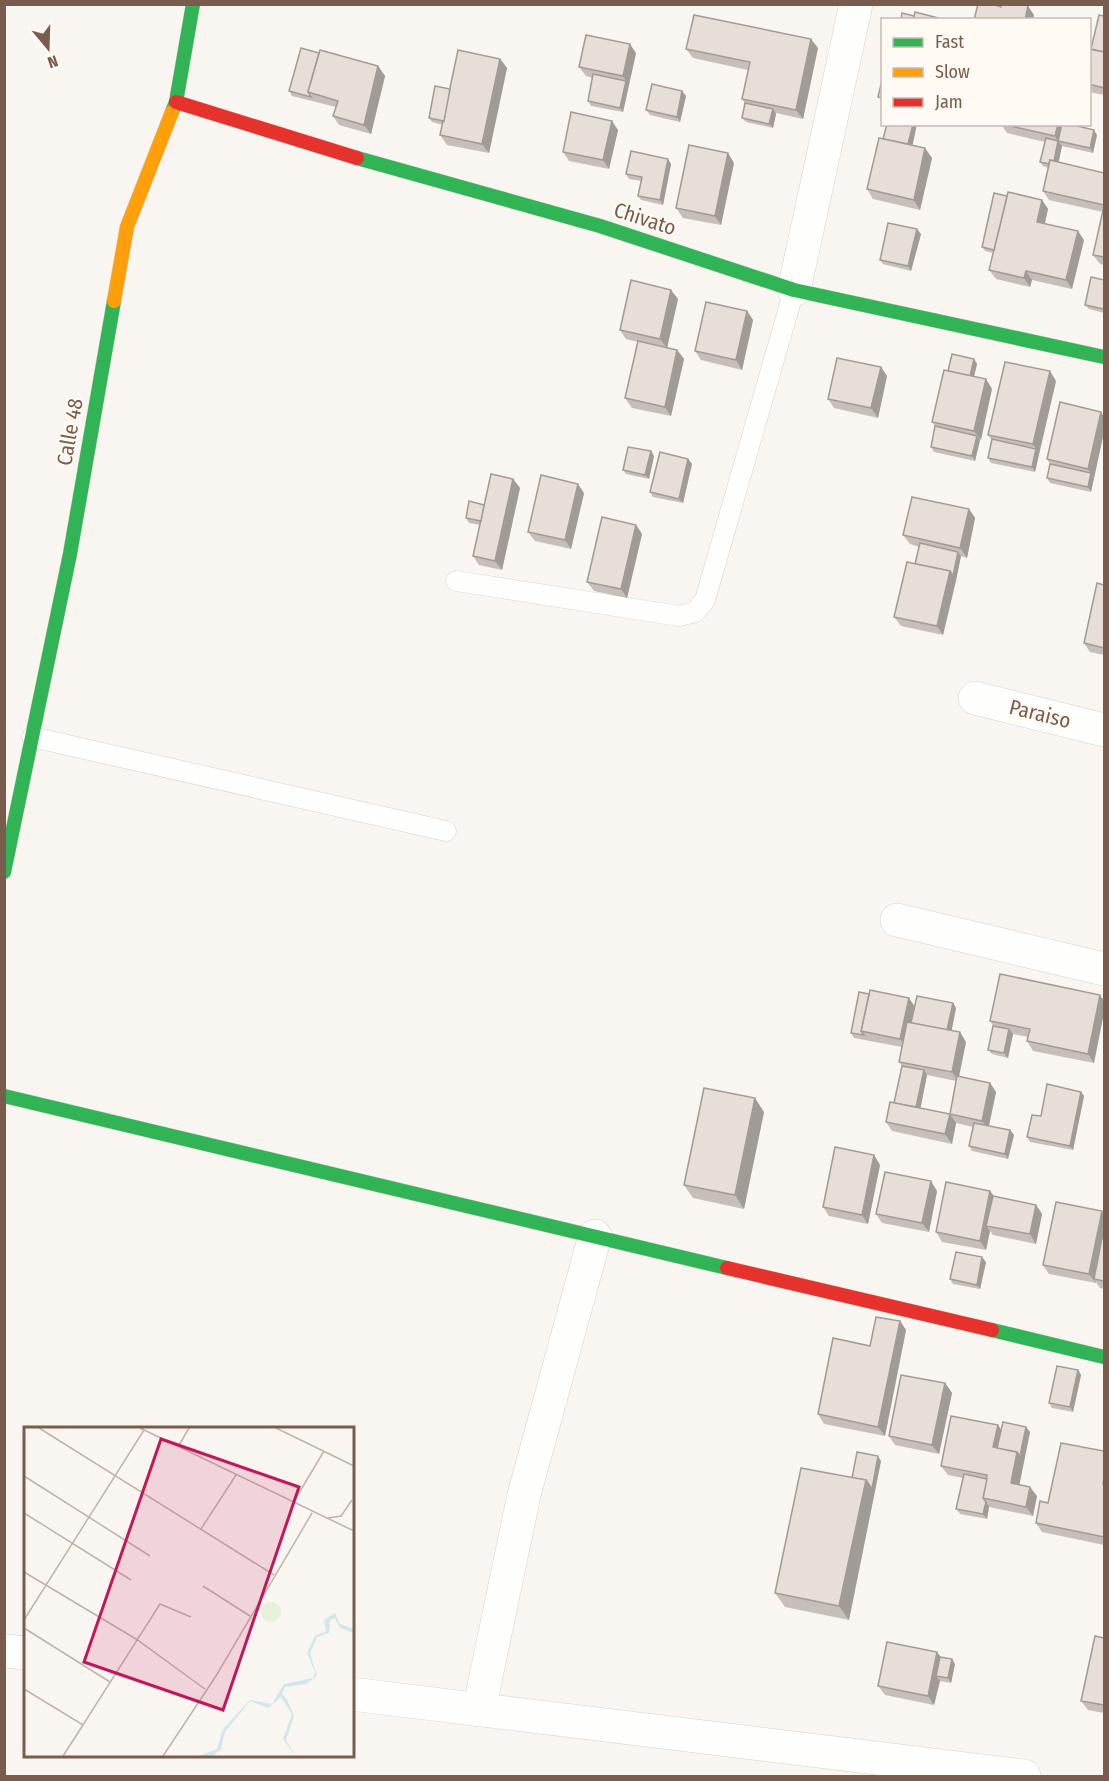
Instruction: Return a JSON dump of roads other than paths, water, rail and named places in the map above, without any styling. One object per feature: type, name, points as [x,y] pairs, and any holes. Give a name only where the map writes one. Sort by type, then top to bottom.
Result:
[{"type":"street","name":"Calle 48","points":[[4,872],[70,554],[127,227],[176,102],[193,4]]},
{"type":"street","points":[[794,290],[856,4]]},
{"type":"street","name":"Chivato","points":[[176,102],[336,152],[600,226],[794,290],[1104,357]]},
{"type":"street","name":"Paraiso","points":[[975,698],[1104,730]]},
{"type":"street","points":[[897,920],[1104,969]]},
{"type":"street","points":[[4,1096],[1104,1357]]},
{"type":"street","points":[[479,1710],[524,1495],[596,1236]]},
{"type":"street","points":[[4,1651],[24,1653]]},
{"type":"street","points":[[354,1694],[963,1773],[1024,1776]]},
{"type":"lane","points":[[456,581],[679,616],[695,612],[705,600],[794,290]]},
{"type":"lane","points":[[32,737],[446,831]]}]
